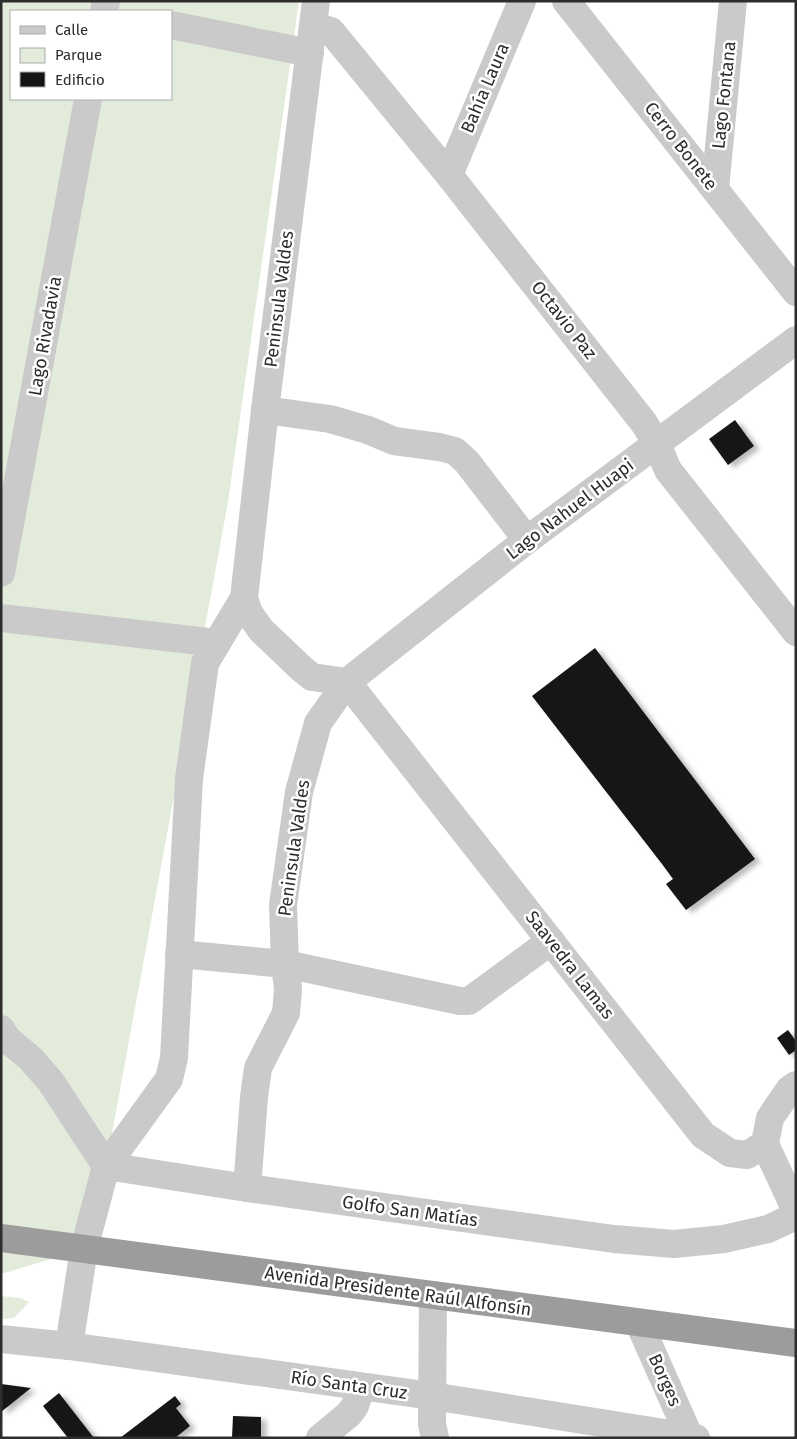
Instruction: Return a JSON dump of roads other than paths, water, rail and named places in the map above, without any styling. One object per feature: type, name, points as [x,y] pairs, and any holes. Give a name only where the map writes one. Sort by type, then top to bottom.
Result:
[{"type":"highway","name":"Avenida Presidente Raúl Alfonsín","points":[[1,1238],[796,1343]]},
{"type":"street","name":"Bahía Laura","points":[[449,175],[522,1]]},
{"type":"street","name":"Cerro Bonete","points":[[566,1],[796,292]]},
{"type":"street","name":"Lago Fontana","points":[[715,189],[734,1]]},
{"type":"street","name":"Octavio Paz","points":[[315,14],[449,175],[644,423],[657,444],[668,470],[796,632]]},
{"type":"street","name":"Peninsula Valdes","points":[[106,1166],[169,1080],[174,1058],[191,758],[206,663],[244,598],[265,410],[315,14]]},
{"type":"street","points":[[172,25],[310,53]]},
{"type":"street","name":"Lago Rivadavia","points":[[1,573],[88,100]]},
{"type":"street","name":"Lago Nahuel Huapi","points":[[346,682],[527,540],[796,340]]},
{"type":"street","points":[[265,410],[330,419],[368,430],[394,441],[440,447],[455,451],[467,462],[527,540]]},
{"type":"street","points":[[244,598],[249,614],[261,630],[302,669],[312,677],[346,682]]},
{"type":"street","points":[[1,618],[218,643]]},
{"type":"street","name":"Peninsula Valdes","points":[[247,1188],[258,1068],[286,1013],[288,989],[285,964],[283,905],[299,792],[318,723],[346,682]]},
{"type":"street","name":"Saavedra Lamas","points":[[346,682],[703,1135],[730,1153],[747,1155],[765,1144]]},
{"type":"street","points":[[179,954],[285,964],[460,1001],[469,1001],[551,941]]},
{"type":"street","points":[[1,1029],[7,1039],[30,1058],[51,1082],[106,1166],[84,1249],[69,1346]]},
{"type":"street","points":[[796,1085],[788,1090],[770,1118],[765,1144],[796,1211]]},
{"type":"street","name":"Golfo San Matías","points":[[106,1166],[247,1188],[614,1239],[674,1244],[724,1240],[768,1229],[796,1216]]},
{"type":"street","points":[[433,1295],[432,1424],[435,1438]]},
{"type":"street","name":"Borges","points":[[639,1323],[690,1437]]},
{"type":"street","name":"Río Santa Cruz","points":[[1,1339],[69,1346],[432,1396],[696,1438]]},
{"type":"street","points":[[320,1438],[349,1414],[355,1406],[361,1387]]}]
